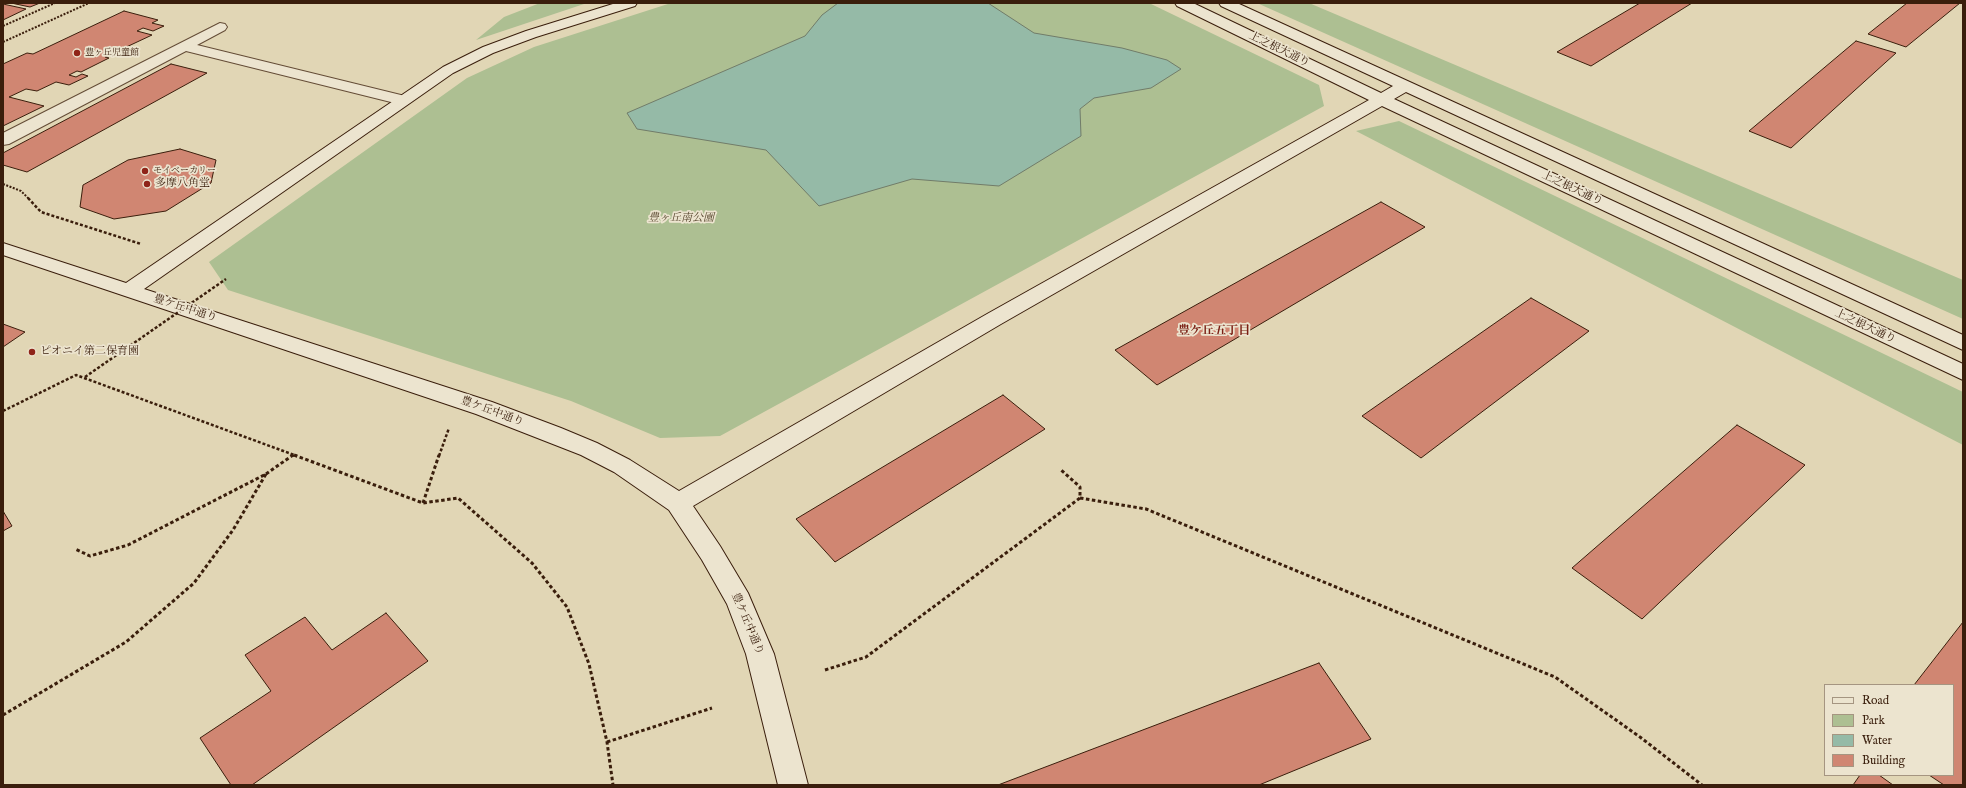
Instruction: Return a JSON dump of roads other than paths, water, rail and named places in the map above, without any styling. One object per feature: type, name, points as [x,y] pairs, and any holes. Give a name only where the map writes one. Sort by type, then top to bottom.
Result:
[{"type":"street","points":[[129,290],[448,70],[488,50],[530,34],[630,3]]},
{"type":"street","name":"上之根大通り","points":[[1182,3],[1381,99],[1963,373]]},
{"type":"street","name":"上之根大通り","points":[[1226,3],[1963,344]]},
{"type":"street","points":[[3,140],[220,27]]},
{"type":"street","points":[[185,46],[337,85],[404,100]]},
{"type":"street","points":[[678,503],[994,319],[1405,86]]},
{"type":"street","name":"豊ケ丘中通り","points":[[3,249],[476,406],[553,434],[589,449],[622,466],[678,503],[711,553],[739,601],[760,654],[793,785]]},
{"type":"water","points":[[838,3],[988,3],[1034,33],[1122,48],[1167,60],[1181,69],[1151,88],[1094,98],[1080,109],[1081,136],[999,186],[912,179],[819,206],[766,150],[637,129],[627,113],[805,36],[822,15]]},
{"type":"place","name":"豊ヶ丘児童館","points":[[77,53]]},
{"type":"place","name":"モイベーカリー","points":[[145,171]]},
{"type":"place","name":"多摩八角堂","points":[[147,184]]},
{"type":"place","name":"ピオニイ第二保育園","points":[[32,352]]},
{"type":"district","name":"豊ケ丘五丁目","points":[[1214,332]]},
{"type":"park label","name":"豊ヶ丘南公園","points":[[681,219]]}]
